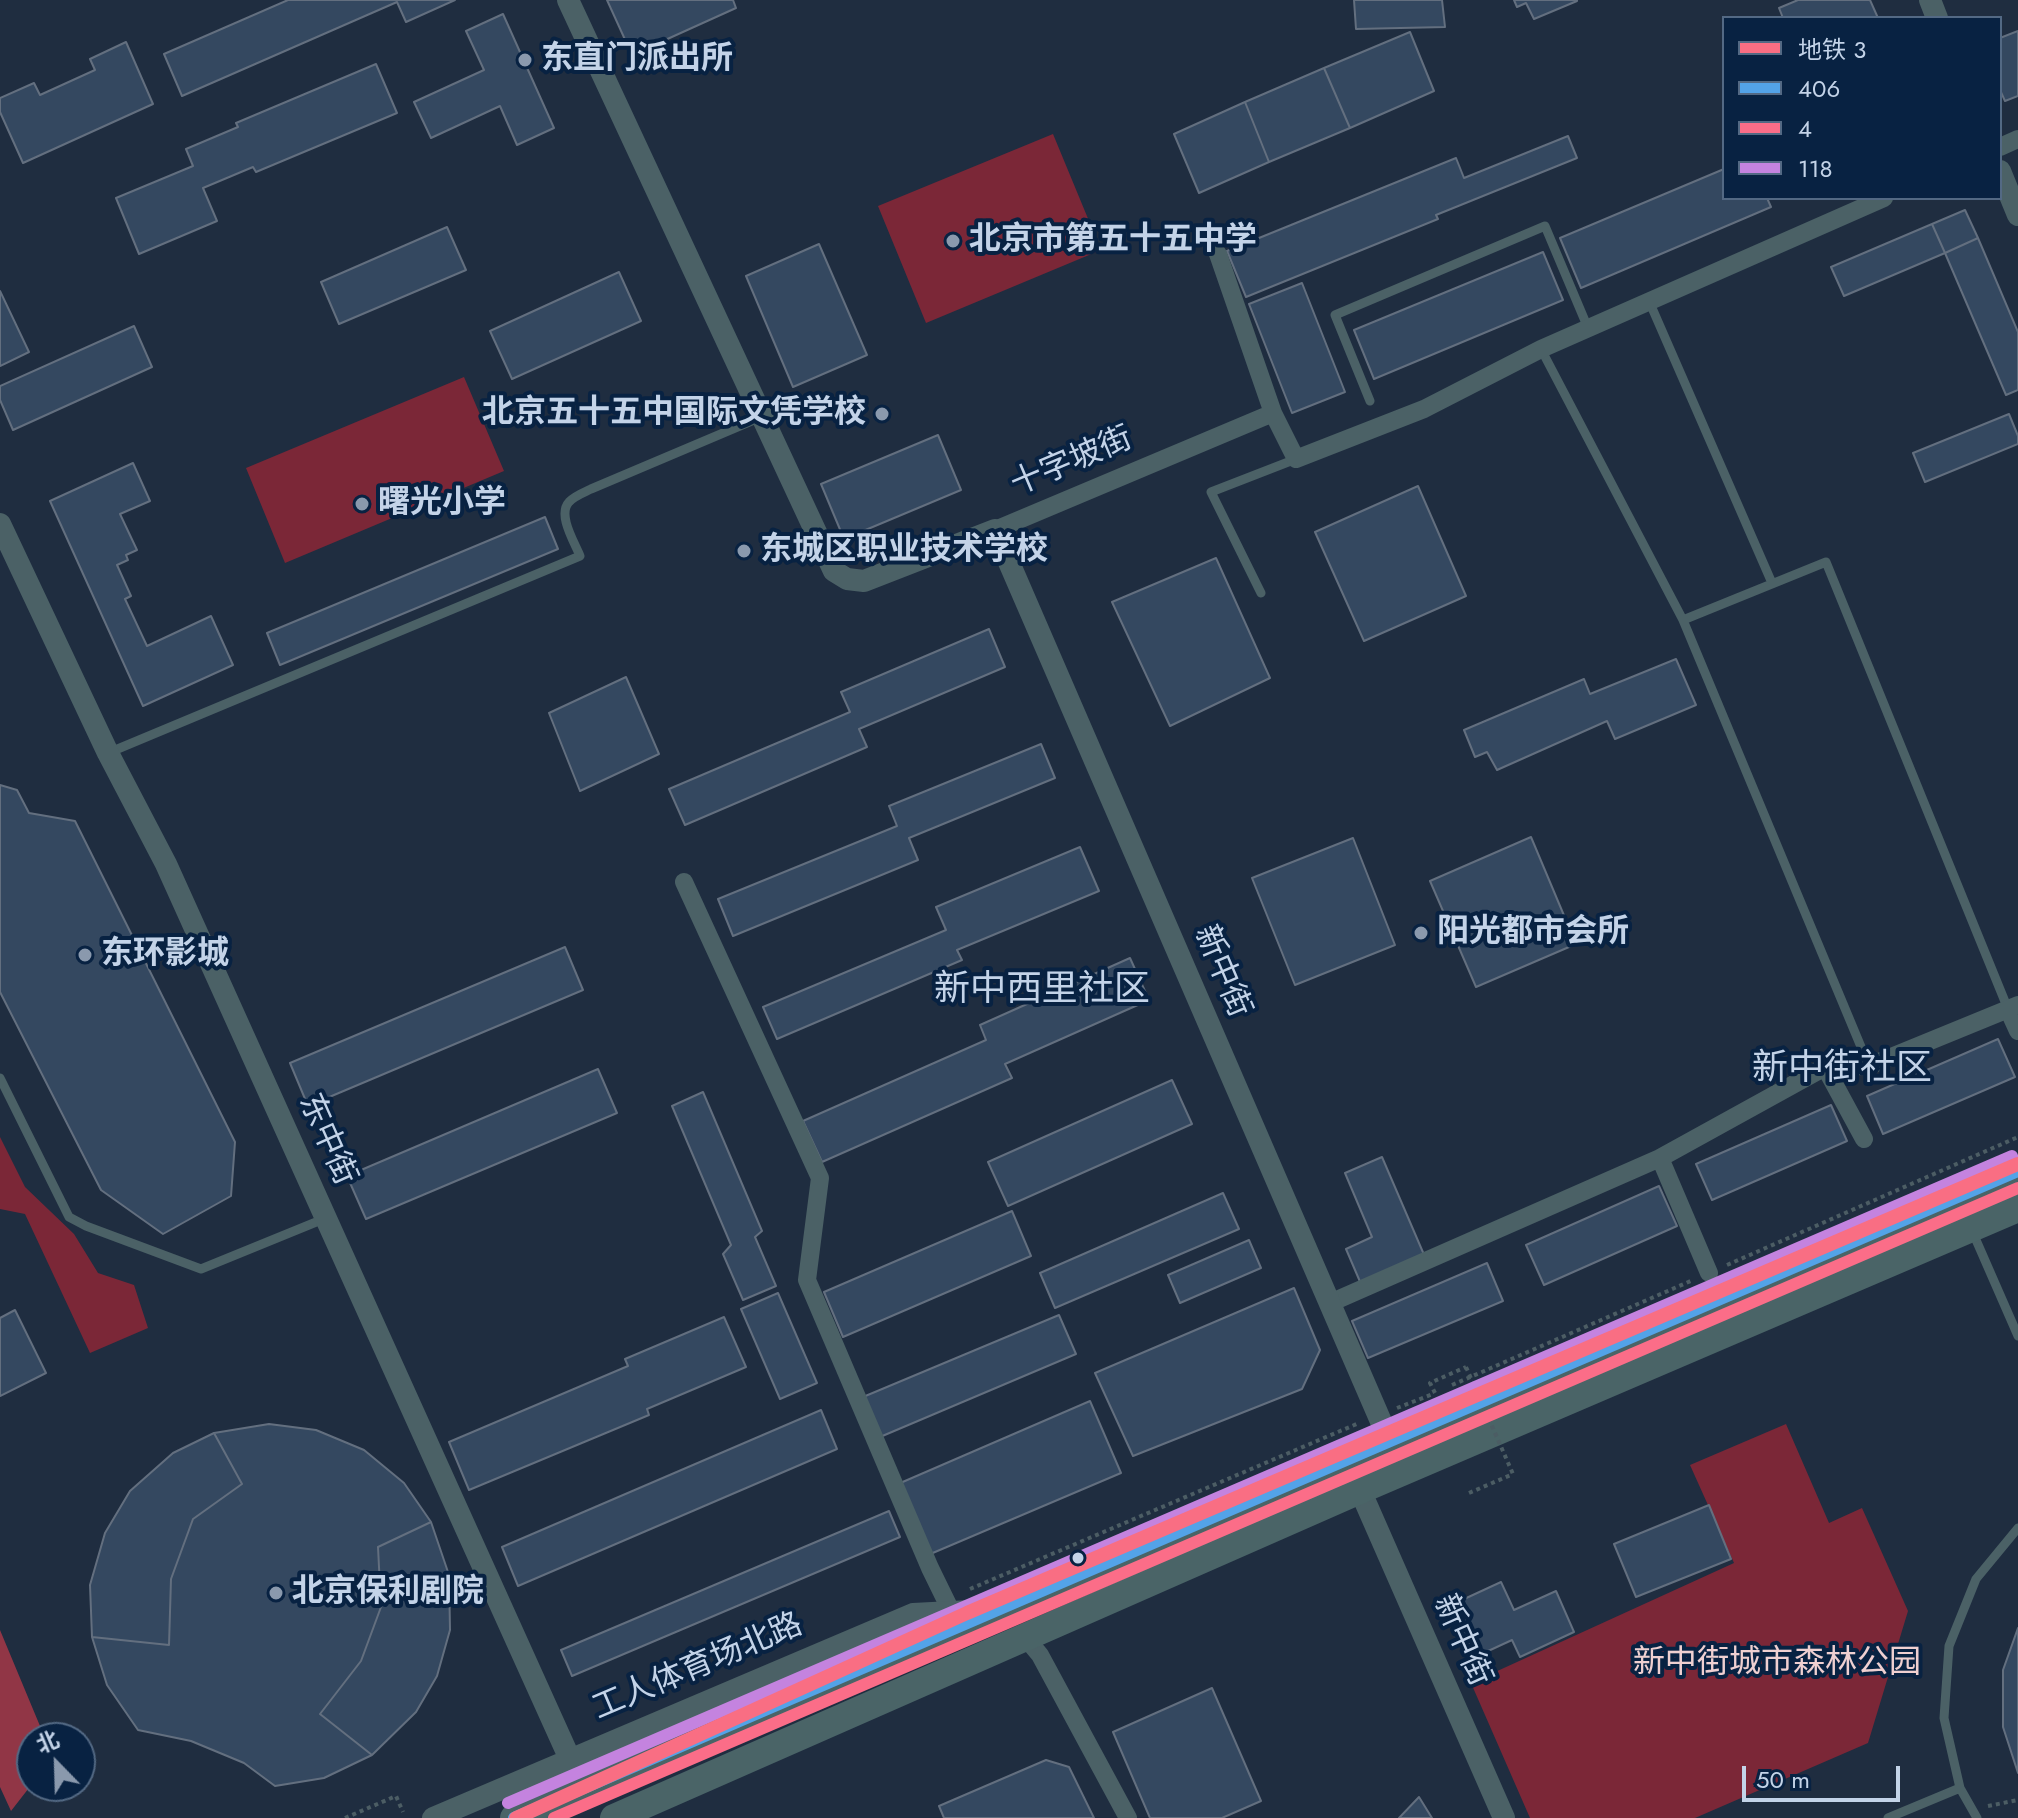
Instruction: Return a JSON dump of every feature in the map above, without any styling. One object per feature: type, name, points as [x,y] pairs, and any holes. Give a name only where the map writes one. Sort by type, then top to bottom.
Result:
[{"type":"main road","name":"工人体育场北路","points":[[514,1818],[997,1609],[1383,1428],[2018,1171]]},
{"type":"main road","points":[[614,1818],[1360,1490],[2018,1208]]},
{"type":"street","name":"十字坡街","points":[[568,0],[830,563],[834,571],[847,579],[864,581],[995,530],[1273,413]]},
{"type":"street","points":[[2002,176],[2018,215]]},
{"type":"street","points":[[1218,254],[1273,413],[1296,459],[1424,409],[1541,349],[1879,200]]},
{"type":"street","name":"东中街","points":[[0,524],[108,753],[166,864],[583,1788]]},
{"type":"street","name":"新中街","points":[[995,530],[1383,1428]]},
{"type":"street","points":[[684,882],[820,1178],[807,1280],[930,1568],[949,1605]]},
{"type":"street","points":[[1330,1303],[1660,1158],[1825,1067],[1869,1066],[2013,1007],[2018,1031]]},
{"type":"street","points":[[1825,1067],[1864,1139]]},
{"type":"street","points":[[1660,1158],[1709,1273]]},
{"type":"street","name":"新中街","points":[[1360,1490],[1504,1818]]},
{"type":"street","name":"工人体育场北路","points":[[433,1818],[913,1614],[949,1605],[997,1609]]},
{"type":"street","points":[[1025,1637],[1040,1655],[1128,1818]]},
{"type":"lane","points":[[1370,401],[1335,315],[1545,226],[1588,328]]},
{"type":"lane","points":[[1649,301],[1772,583]]},
{"type":"lane","points":[[1541,349],[1683,620],[1869,1066]]},
{"type":"lane","points":[[108,753],[580,556],[566,521],[568,502],[591,489],[761,417]]},
{"type":"lane","points":[[1261,593],[1211,492],[1296,459]]},
{"type":"lane","points":[[1683,620],[1826,562],[2013,1007]]},
{"type":"lane","points":[[0,1078],[69,1217],[86,1226],[201,1269],[326,1218]]},
{"type":"lane","points":[[1971,1228],[2018,1336]]},
{"type":"lane","points":[[1977,1818],[1960,1788],[1944,1718],[1949,1646],[1976,1579],[2018,1528]]},
{"type":"lane","points":[[1888,1818],[1960,1788]]},
{"type":"path","points":[[1449,1387],[2018,1137]]},
{"type":"path","points":[[949,1605],[1383,1428],[1435,1393],[1430,1383],[1466,1367],[1513,1474],[1469,1493]]},
{"type":"path","points":[[345,1818],[396,1796],[403,1812]]},
{"type":"path","points":[[1969,1807],[2018,1800]]},
{"type":"green space","points":[[1053,134],[1101,250],[926,323],[878,206]]},
{"type":"green space","points":[[464,377],[504,471],[285,563],[246,468]]},
{"type":"green space","points":[[0,1137],[25,1187],[74,1234],[98,1273],[134,1285],[148,1328],[90,1353],[25,1214],[0,1209]]},
{"type":"green space","name":"新中街城市森林公园","points":[[1786,1424],[1829,1523],[1862,1508],[1908,1611],[1868,1743],[1695,1818],[1530,1818],[1471,1683],[1734,1563],[1690,1465]]},
{"type":"shaded area","points":[[0,1630],[38,1722],[16,1722],[18,1802],[11,1811],[0,1787]]},
{"type":"building","points":[[288,0],[455,0],[406,22],[397,2],[182,96],[164,54]]},
{"type":"building","points":[[607,0],[733,0],[736,8],[632,55]]},
{"type":"building","points":[[1354,0],[1442,0],[1445,27],[1356,29]]},
{"type":"building","points":[[1514,0],[1577,1],[1534,19],[1526,3],[1517,7]]},
{"type":"building","points":[[1798,0],[1870,0],[1877,16],[1782,16],[1779,8]]},
{"type":"building","points":[[503,14],[554,128],[517,145],[500,106],[431,138],[414,102],[484,70],[466,31]]},
{"type":"building","points":[[2018,31],[2018,96],[2005,101],[2002,94],[2002,37]]},
{"type":"building","points":[[1410,32],[1434,91],[1350,128],[1324,68]]},
{"type":"building","points":[[126,42],[153,104],[23,163],[0,112],[0,98],[34,83],[40,95],[95,70],[90,59]]},
{"type":"building","points":[[376,64],[397,113],[256,172],[253,167],[203,188],[217,221],[139,254],[116,198],[193,166],[186,149],[238,127],[236,123]]},
{"type":"building","points":[[1324,68],[1350,128],[1269,162],[1245,102]]},
{"type":"building","points":[[1245,102],[1269,162],[1199,193],[1174,134]]},
{"type":"building","points":[[1568,136],[1577,158],[1436,215],[1438,219],[1246,297],[1227,251],[1456,158],[1464,178]]},
{"type":"building","points":[[1722,170],[1722,200],[1768,200],[1771,207],[1581,288],[1560,238]]},
{"type":"building","points":[[1965,210],[1978,238],[1945,253],[1932,224]]},
{"type":"building","points":[[1932,224],[1945,253],[1844,296],[1831,267]]},
{"type":"building","points":[[447,227],[466,270],[339,324],[321,282]]},
{"type":"building","points":[[1978,238],[2018,332],[2018,390],[2006,395],[1945,253]]},
{"type":"building","points":[[819,244],[867,355],[793,387],[746,276]]},
{"type":"building","points":[[1543,252],[1563,300],[1374,379],[1354,330]]},
{"type":"building","points":[[619,272],[641,321],[512,379],[490,331]]},
{"type":"building","points":[[1302,283],[1345,392],[1292,413],[1249,304]]},
{"type":"building","points":[[0,291],[29,352],[0,366]]},
{"type":"building","points":[[134,326],[152,367],[13,430],[0,400],[0,386]]},
{"type":"building","points":[[2009,414],[2018,444],[1925,482],[1913,453]]},
{"type":"building","points":[[938,435],[961,490],[844,539],[821,484]]},
{"type":"building","points":[[133,463],[150,501],[120,514],[137,550],[126,555],[128,560],[117,565],[131,596],[125,599],[147,646],[211,616],[233,665],[143,706],[50,501]]},
{"type":"building","points":[[1418,486],[1466,596],[1364,641],[1315,532]]},
{"type":"building","points":[[545,517],[558,549],[280,665],[267,633]]},
{"type":"building","points":[[1216,558],[1270,678],[1170,726],[1112,602]]},
{"type":"building","points":[[989,629],[1005,667],[859,729],[867,747],[685,825],[669,789],[850,712],[841,692]]},
{"type":"building","points":[[1676,659],[1696,705],[1615,739],[1607,721],[1497,770],[1487,752],[1475,757],[1464,730],[1584,679],[1590,694]]},
{"type":"building","points":[[626,677],[659,754],[580,791],[549,713]]},
{"type":"building","points":[[1041,744],[1055,778],[909,838],[918,860],[733,936],[718,899],[897,826],[889,806]]},
{"type":"building","points":[[0,785],[17,790],[29,813],[75,821],[235,1142],[231,1196],[163,1234],[101,1190],[0,992]]},
{"type":"building","points":[[1531,837],[1576,944],[1476,987],[1430,881]]},
{"type":"building","points":[[1353,838],[1395,945],[1295,985],[1252,878]]},
{"type":"building","points":[[1080,847],[1099,891],[957,950],[962,960],[777,1039],[763,1007],[946,930],[936,907]]},
{"type":"building","points":[[565,947],[583,990],[308,1106],[290,1063]]},
{"type":"building","points":[[1130,958],[1149,1000],[1005,1064],[1012,1078],[822,1162],[803,1121],[986,1040],[980,1025]]},
{"type":"building","points":[[1998,1039],[2015,1077],[1883,1134],[1867,1096]]},
{"type":"building","points":[[598,1069],[617,1113],[366,1219],[347,1176]]},
{"type":"building","points":[[1172,1080],[1192,1124],[1008,1206],[988,1162]]},
{"type":"building","points":[[703,1092],[762,1231],[755,1237],[776,1286],[743,1300],[723,1254],[731,1245],[672,1106]]},
{"type":"building","points":[[1831,1105],[1847,1141],[1712,1200],[1696,1164]]},
{"type":"building","points":[[1382,1157],[1425,1257],[1361,1284],[1346,1249],[1372,1237],[1345,1173]]},
{"type":"building","points":[[1659,1186],[1677,1226],[1544,1285],[1526,1245]]},
{"type":"building","points":[[1223,1193],[1239,1229],[1055,1308],[1040,1273]]},
{"type":"building","points":[[1012,1211],[1031,1256],[843,1337],[824,1292]]},
{"type":"building","points":[[1249,1240],[1261,1268],[1180,1303],[1168,1275]]},
{"type":"building","points":[[1487,1263],[1503,1301],[1368,1358],[1352,1321]]},
{"type":"building","points":[[1294,1288],[1320,1350],[1302,1389],[1133,1456],[1095,1373]]},
{"type":"building","points":[[778,1293],[817,1383],[780,1399],[741,1309]]},
{"type":"building","points":[[15,1310],[46,1373],[0,1396],[0,1318]]},
{"type":"building","points":[[1059,1315],[1076,1354],[880,1437],[863,1397]]},
{"type":"building","points":[[724,1317],[746,1367],[647,1409],[649,1415],[469,1490],[449,1442],[628,1366],[625,1359]]},
{"type":"building","points":[[1090,1401],[1121,1473],[928,1555],[898,1484]]},
{"type":"building","points":[[821,1410],[837,1449],[518,1586],[502,1547]]},
{"type":"building","name":"北京保利剧院","points":[[269,1424],[316,1430],[364,1450],[404,1483],[431,1522],[378,1547],[381,1607],[361,1661],[320,1714],[372,1755],[324,1778],[275,1786],[244,1763],[191,1741],[138,1730],[107,1685],[92,1637],[169,1645],[171,1579],[193,1519],[242,1484],[214,1433]]},
{"type":"building","points":[[214,1433],[242,1484],[193,1519],[171,1579],[169,1645],[92,1637],[90,1585],[105,1533],[130,1491],[173,1453]]},
{"type":"building","points":[[1709,1505],[1731,1559],[1636,1597],[1614,1544]]},
{"type":"building","points":[[889,1511],[900,1537],[572,1676],[561,1650]]},
{"type":"building","points":[[431,1522],[449,1575],[450,1630],[437,1676],[416,1712],[372,1755],[320,1714],[361,1661],[381,1607],[378,1547]]},
{"type":"building","points":[[1501,1582],[1514,1610],[1556,1591],[1574,1632],[1520,1657],[1512,1640],[1473,1658],[1449,1606]]},
{"type":"building","points":[[2018,1628],[2018,1773],[2003,1727],[2003,1670]]},
{"type":"building","points":[[1212,1688],[1261,1801],[1222,1818],[1150,1818],[1113,1732]]},
{"type":"building","points":[[1046,1760],[1069,1767],[1094,1818],[944,1818],[939,1806]]},
{"type":"building","points":[[1419,1797],[1432,1818],[1399,1818]]},
{"type":"metro line","name":"3","points":[[516,1818],[967,1613],[2018,1164]]},
{"type":"transit line","name":"118","points":[[508,1803],[2012,1156]]},
{"type":"transit line","name":"406","points":[[514,1818],[2018,1171]]},
{"type":"transit line","name":"4","points":[[554,1818],[2018,1188]]},
{"type":"place","name":"东直门派出所","points":[[525,60]]},
{"type":"place","name":"北京市第五十五中学","points":[[953,241]]},
{"type":"place","name":"北京五十五中国际文凭学校","points":[[882,414]]},
{"type":"place","name":"曙光小学","points":[[362,504]]},
{"type":"place","name":"东城区职业技术学校","points":[[744,551]]},
{"type":"place","name":"阳光都市会所","points":[[1421,933]]},
{"type":"place","name":"东环影城","points":[[85,955]]},
{"type":"place","name":"北京保利剧院","points":[[276,1593]]},
{"type":"district","name":"新中西里社区","points":[[1042,991]]},
{"type":"district","name":"新中街社区","points":[[1842,1070]]}]
